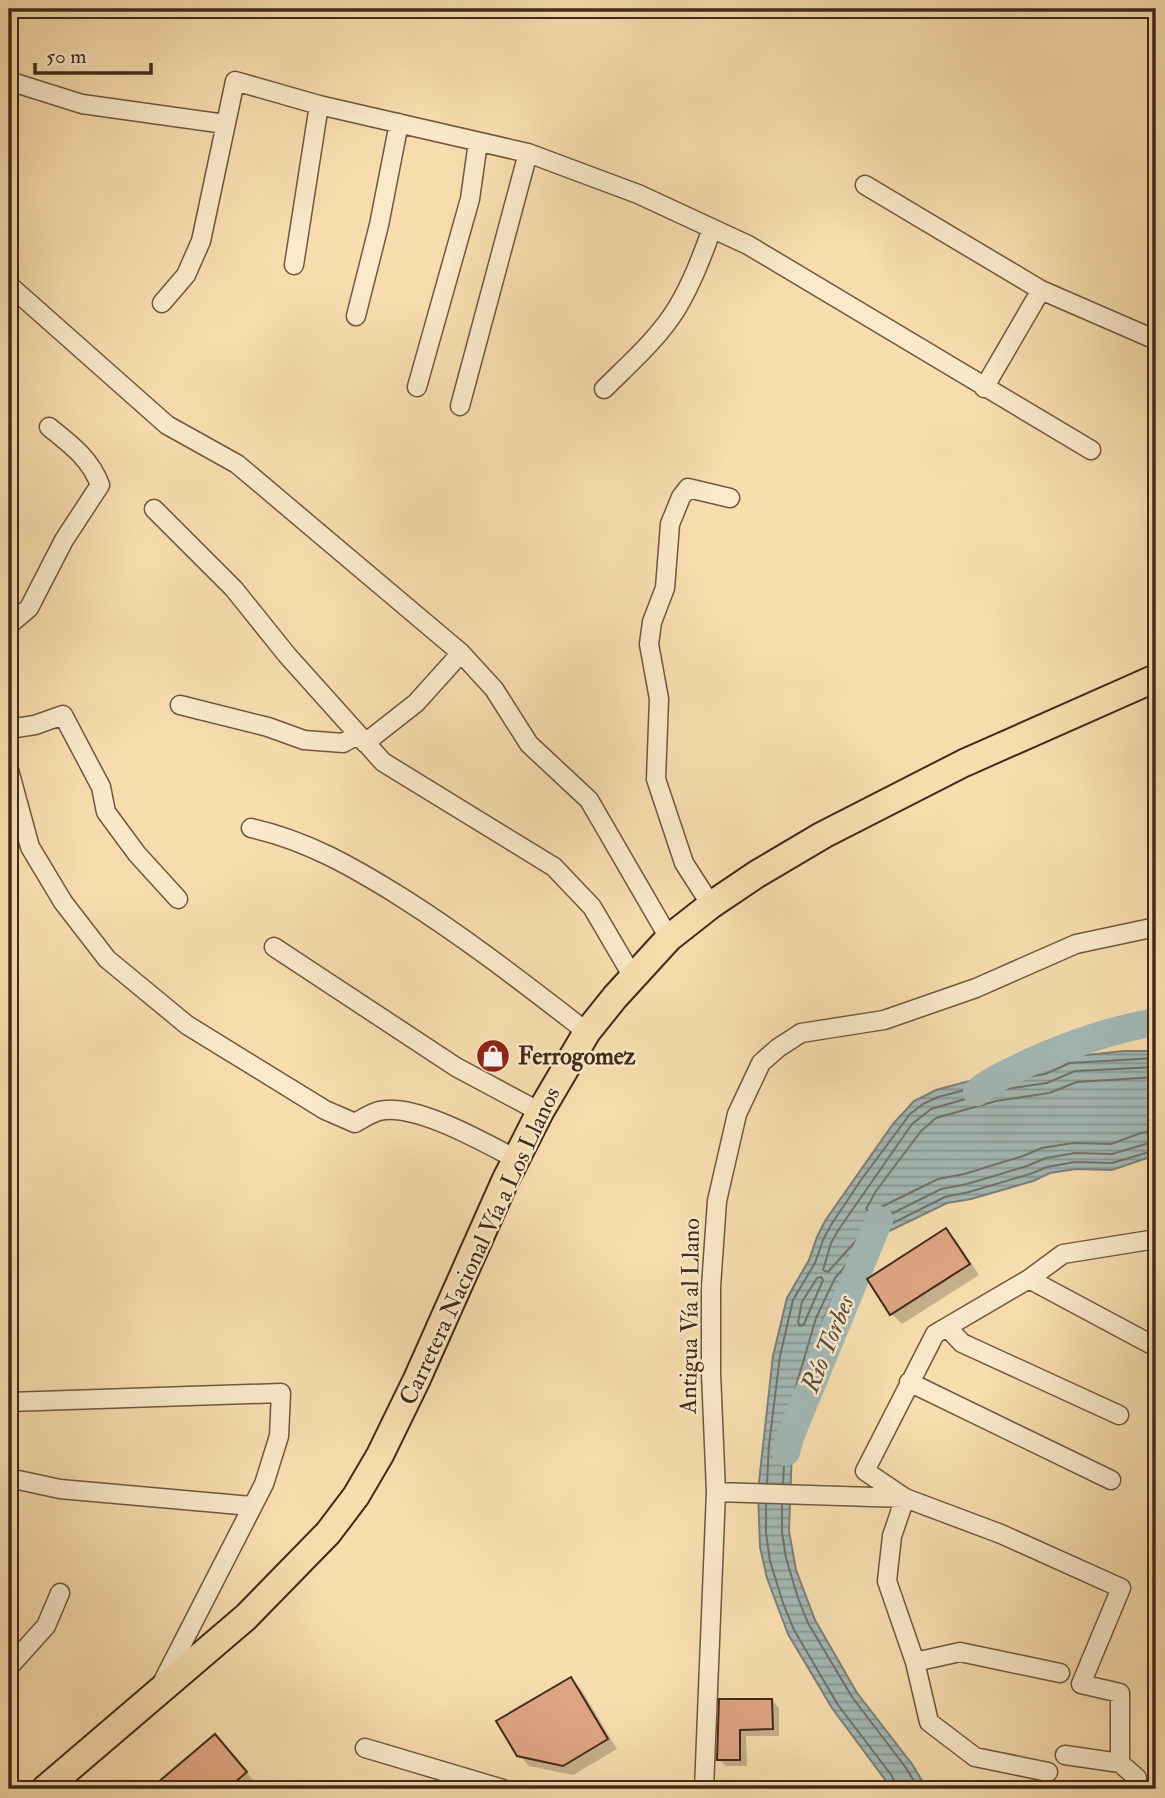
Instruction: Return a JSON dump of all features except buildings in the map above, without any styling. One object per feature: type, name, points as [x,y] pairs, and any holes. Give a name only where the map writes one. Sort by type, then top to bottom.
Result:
[{"type":"highway","name":"Carretera Nacional Vía a Los Llanos","points":[[45,1789],[246,1617],[328,1533],[356,1496],[380,1455],[417,1379],[516,1159],[540,1112],[587,1032],[669,938],[757,874],[823,835],[964,763],[1156,678]]},
{"type":"street","points":[[9,81],[82,104],[225,124]]},
{"type":"street","points":[[162,303],[186,275],[201,241],[234,81],[319,105],[528,153],[638,194],[748,245],[1091,450]]},
{"type":"street","points":[[294,265],[319,105]]},
{"type":"street","points":[[356,316],[379,225],[399,123]]},
{"type":"street","points":[[417,387],[470,199],[478,142]]},
{"type":"street","points":[[460,406],[528,153]]},
{"type":"street","points":[[865,185],[1041,290],[1156,340]]},
{"type":"street","points":[[604,389],[649,344],[676,309],[695,273],[712,229]]},
{"type":"street","points":[[9,285],[167,425],[237,464],[461,653],[494,689],[529,744],[589,800],[669,938]]},
{"type":"street","points":[[984,388],[1041,290]]},
{"type":"street","points":[[9,625],[29,608],[64,540],[100,485],[95,470],[83,455],[49,426]]},
{"type":"street","points":[[711,905],[684,863],[656,779],[659,699],[649,644],[652,622],[665,588],[670,524],[681,497],[688,488],[730,498]]},
{"type":"street","points":[[154,509],[234,589],[287,655],[383,762],[554,867],[592,908],[633,977]]},
{"type":"street","points":[[180,705],[268,727],[304,740],[343,743],[361,739],[416,703],[461,653]]},
{"type":"street","points":[[9,729],[35,725],[63,715],[101,787],[106,812],[137,854],[178,899]]},
{"type":"street","points":[[9,770],[30,847],[63,902],[107,958],[187,1025],[325,1110],[355,1123],[380,1110],[405,1112],[451,1125],[516,1159]]},
{"type":"street","points":[[251,828],[305,844],[362,873],[457,932],[587,1032]]},
{"type":"street","name":"Antigua Vía al Llano","points":[[704,1789],[716,1492],[711,1287],[717,1201],[737,1114],[761,1063],[801,1033],[884,1020],[976,988],[1076,944],[1156,927]]},
{"type":"street","points":[[274,947],[456,1067],[540,1112]]},
{"type":"street","points":[[1120,1763],[1120,1693],[1081,1684],[1121,1588],[1001,1534],[905,1498],[865,1471],[935,1334],[1029,1279],[1063,1254],[1156,1239]]},
{"type":"street","points":[[1029,1279],[1156,1347]]},
{"type":"street","points":[[947,1327],[962,1343],[1119,1415]]},
{"type":"street","points":[[909,1382],[1111,1480]]},
{"type":"street","points":[[9,1402],[281,1393],[279,1436],[264,1484],[157,1692]]},
{"type":"street","points":[[9,1478],[61,1489],[251,1506]]},
{"type":"street","points":[[716,1492],[905,1498]]},
{"type":"street","points":[[905,1498],[892,1536],[887,1581],[915,1662],[929,1722],[975,1757],[1048,1772]]},
{"type":"street","points":[[9,1667],[46,1626],[60,1593]]},
{"type":"street","points":[[915,1662],[960,1652],[1060,1673]]},
{"type":"street","points":[[365,1748],[503,1789]]},
{"type":"street","points":[[1065,1755],[1120,1763],[1137,1778]]},
{"type":"water","points":[[1124,1051],[1156,1051],[1156,1155],[1112,1170],[1076,1169],[1050,1173],[1033,1181],[947,1203],[885,1233],[840,1282],[823,1320],[803,1388],[792,1448],[789,1531],[796,1570],[815,1620],[857,1693],[912,1764],[927,1789],[892,1789],[832,1708],[788,1634],[767,1578],[760,1547],[758,1491],[773,1356],[787,1298],[809,1260],[825,1221],[893,1124],[914,1101],[936,1090],[988,1076],[1043,1067],[1067,1057]]},
{"type":"waterway","name":"Río Torbes","points":[[977,1092],[1001,1076],[1060,1050],[1107,1033],[1156,1022]]},
{"type":"waterway","name":"Río Torbes","points":[[786,1452],[879,1220]]},
{"type":"place","name":"Ferrogomez","points":[[493,1056]]}]
